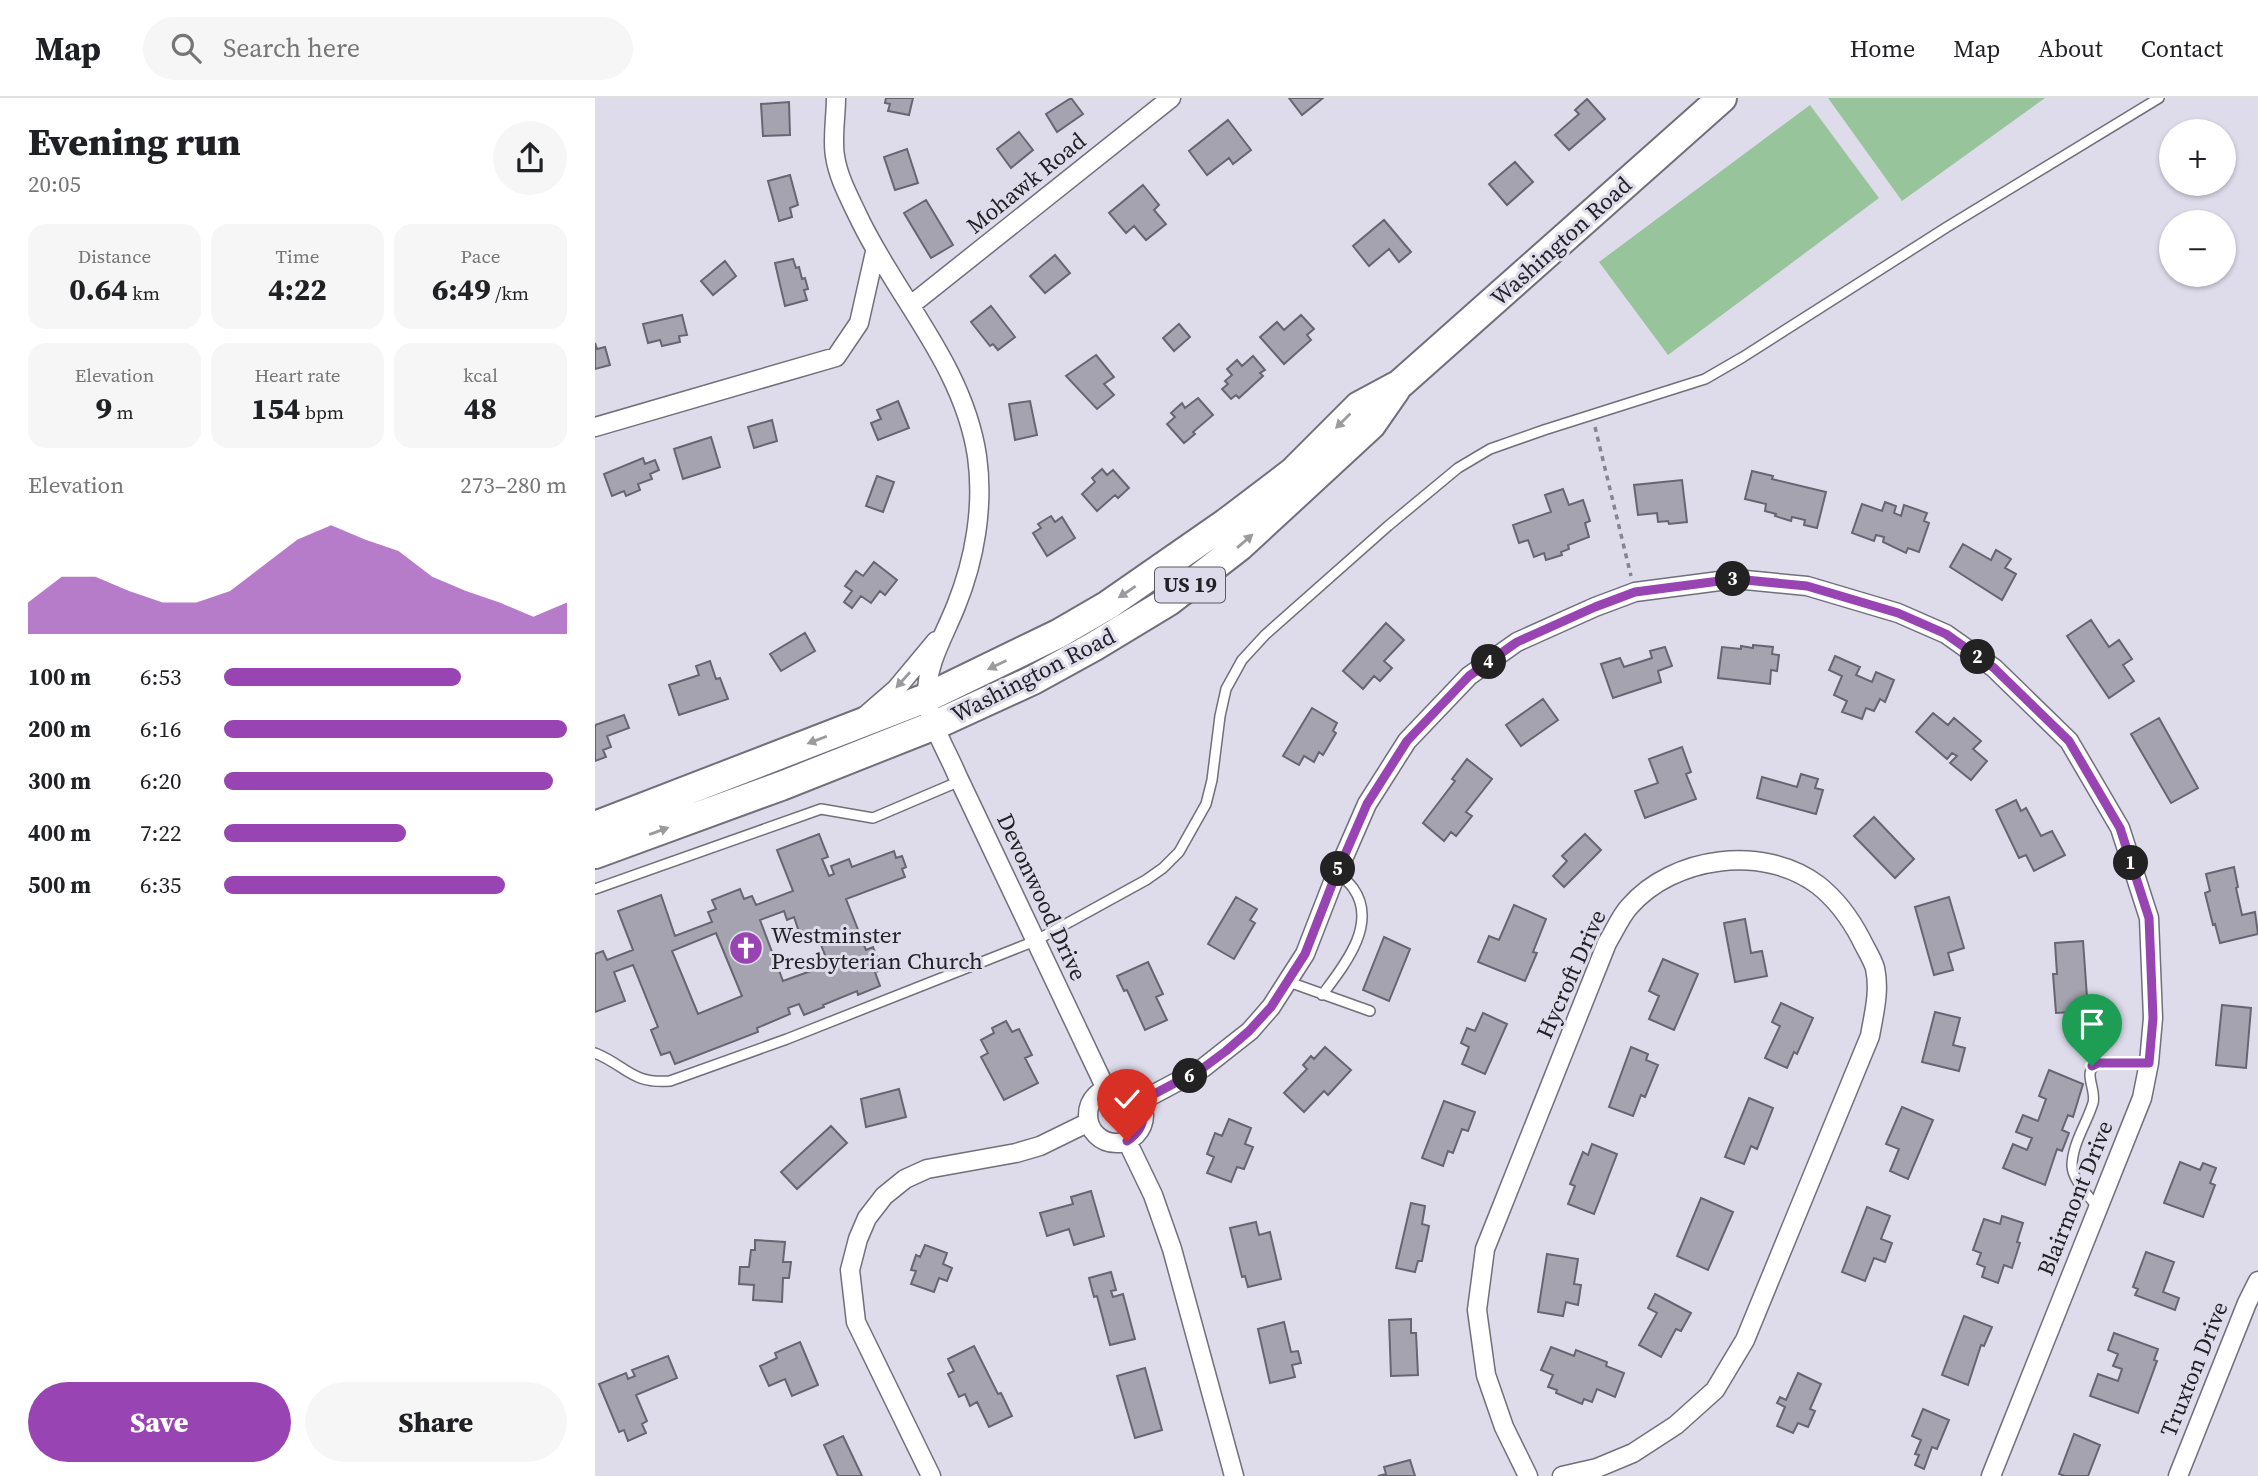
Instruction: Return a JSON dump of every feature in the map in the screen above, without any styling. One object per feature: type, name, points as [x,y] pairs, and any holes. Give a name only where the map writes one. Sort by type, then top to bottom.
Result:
[{"type":"main road","name":"Washington Road","points":[[595,854],[935,725],[1045,674],[1169,601],[1240,546],[1300,492],[1371,425],[1400,384],[1722,98]]},
{"type":"main road","name":"Washington Road","points":[[595,826],[926,698],[1004,662],[1108,605],[1284,479],[1359,406],[1400,384]]},
{"type":"street","points":[[837,98],[835,156],[844,188],[875,252],[911,305],[957,387],[967,409],[977,457],[979,483],[976,536],[965,583],[933,663],[926,698]]},
{"type":"street","name":"Mohawk Road","points":[[911,305],[1171,98]]},
{"type":"street","points":[[595,427],[836,357],[859,323],[875,252]]},
{"type":"street","name":"Blairmont Drive","points":[[1141,1101],[1203,1068],[1249,1031],[1289,982],[1305,954],[1367,804],[1407,741],[1469,676],[1517,642],[1635,592],[1735,579],[1807,586],[1898,613],[1946,634],[1994,668],[2069,741],[2120,828],[2149,918],[2153,1018],[2149,1063],[2142,1098],[1991,1476]]},
{"type":"street","points":[[851,727],[895,689],[947,628]]},
{"type":"street","name":"Devonwood Drive","points":[[926,698],[960,780],[1106,1088]]},
{"type":"street","name":"Hycroft Drive","points":[[1528,1476],[1504,1427],[1486,1375],[1477,1310],[1485,1249],[1607,943],[1628,908],[1671,875],[1702,865],[1748,859],[1788,869],[1817,884],[1837,902],[1853,925],[1874,966],[1877,1000],[1870,1036],[1745,1340],[1715,1390],[1676,1426],[1633,1453],[1597,1468],[1562,1476]]},
{"type":"street","points":[[1106,1088],[1130,1090],[1141,1101],[1144,1120],[1135,1136],[1127,1141],[1108,1142],[1100,1137],[1089,1122],[1090,1106],[1106,1088]]},
{"type":"street","points":[[931,1476],[856,1322],[850,1270],[862,1228],[884,1196],[905,1179],[927,1169],[1040,1146],[1089,1122]]},
{"type":"street","points":[[1127,1141],[1153,1195],[1172,1249],[1234,1476]]},
{"type":"street","name":"Truxton Drive","points":[[2178,1476],[2258,1281]]},
{"type":"lane","points":[[595,1053],[633,1076],[652,1082],[670,1081],[787,1040],[1035,941],[1146,880],[1179,852],[1206,804],[1226,689],[1242,660],[1265,635],[1458,468],[1490,449],[1533,433],[1705,379],[2159,98]]},
{"type":"lane","points":[[595,889],[821,809],[873,818],[960,780]]},
{"type":"lane","points":[[1322,995],[1343,967],[1360,934],[1361,908],[1353,888],[1337,873]]},
{"type":"lane","points":[[1289,982],[1370,1011]]},
{"type":"lane","points":[[2098,1208],[2072,1169],[2074,1152],[2094,1100],[2089,1073],[2092,1066],[2098,1063],[2149,1063]]},
{"type":"path","points":[[1594,425],[1635,592]]},
{"type":"green space","points":[[1828,98],[2045,98],[1902,201]]},
{"type":"green space","points":[[1810,105],[1879,198],[1668,355],[1599,262]]},
{"type":"building","points":[[886,98],[913,98],[909,115],[888,111],[890,104],[885,103]]},
{"type":"building","points":[[1071,98],[1083,114],[1057,132],[1046,114]]},
{"type":"building","points":[[1289,98],[1323,98],[1302,115]]},
{"type":"building","points":[[1587,99],[1605,119],[1569,150],[1555,135],[1579,114],[1575,110]]},
{"type":"building","points":[[789,102],[790,135],[763,136],[761,104]]},
{"type":"building","points":[[1228,120],[1251,150],[1233,164],[1229,158],[1207,175],[1189,151]]},
{"type":"building","points":[[1019,132],[1033,150],[1011,168],[997,149]]},
{"type":"building","points":[[907,149],[918,183],[895,190],[884,157]]},
{"type":"building","points":[[1515,162],[1533,182],[1507,205],[1489,184]]},
{"type":"building","points":[[790,175],[798,205],[790,208],[792,217],[779,221],[768,181]]},
{"type":"building","points":[[1143,185],[1159,205],[1154,210],[1166,224],[1146,240],[1134,226],[1126,233],[1109,213]]},
{"type":"building","points":[[926,200],[953,245],[931,258],[904,213]]},
{"type":"building","points":[[1384,220],[1411,252],[1399,262],[1389,249],[1369,266],[1353,246]]},
{"type":"building","points":[[1055,255],[1070,273],[1045,293],[1030,276]]},
{"type":"building","points":[[793,259],[796,268],[799,267],[802,279],[805,278],[807,300],[785,306],[775,263]]},
{"type":"building","points":[[725,261],[736,276],[713,295],[701,281]]},
{"type":"building","points":[[991,306],[1015,337],[998,350],[993,344],[990,346],[971,322]]},
{"type":"building","points":[[682,315],[687,335],[679,336],[680,342],[662,346],[660,340],[648,343],[643,324]]},
{"type":"building","points":[[1301,315],[1314,329],[1307,335],[1311,340],[1284,364],[1260,337],[1277,322],[1284,330]]},
{"type":"building","points":[[1179,324],[1190,337],[1174,351],[1163,338]]},
{"type":"building","points":[[595,343],[597,349],[605,347],[610,365],[595,369]]},
{"type":"building","points":[[1096,355],[1114,377],[1104,384],[1114,395],[1097,409],[1066,376]]},
{"type":"building","points":[[1253,356],[1265,370],[1260,373],[1263,376],[1239,398],[1236,395],[1231,399],[1222,389],[1228,384],[1225,381],[1232,375],[1227,369],[1237,360],[1242,366]]},
{"type":"building","points":[[1198,398],[1213,415],[1184,443],[1167,424],[1175,417],[1171,413],[1182,403],[1185,408]]},
{"type":"building","points":[[898,401],[909,428],[878,440],[871,423],[881,419],[877,410]]},
{"type":"building","points":[[1030,401],[1037,435],[1015,440],[1009,404]]},
{"type":"building","points":[[772,420],[777,441],[754,448],[748,427]]},
{"type":"building","points":[[711,437],[720,467],[683,479],[674,449]]},
{"type":"building","points":[[643,458],[645,464],[655,460],[659,470],[650,474],[652,479],[638,484],[640,490],[626,496],[624,491],[612,496],[604,474]]},
{"type":"building","points":[[1102,469],[1107,475],[1113,470],[1129,488],[1118,498],[1115,495],[1097,511],[1082,494],[1095,482],[1092,478]]},
{"type":"building","points":[[1752,471],[1773,476],[1772,479],[1826,492],[1817,528],[1804,525],[1805,520],[1792,517],[1791,521],[1775,516],[1776,514],[1765,511],[1766,504],[1745,499]]},
{"type":"building","points":[[877,476],[894,482],[883,512],[866,506]]},
{"type":"building","points":[[1682,480],[1687,522],[1658,522],[1657,513],[1638,515],[1634,485]]},
{"type":"building","points":[[1563,489],[1569,505],[1583,500],[1590,521],[1585,523],[1589,537],[1568,545],[1569,549],[1561,552],[1562,555],[1546,560],[1544,553],[1534,557],[1528,540],[1519,543],[1513,525],[1551,512],[1545,495]]},
{"type":"building","points":[[1885,502],[1896,506],[1894,513],[1901,516],[1904,505],[1927,513],[1924,521],[1929,523],[1919,552],[1908,548],[1906,553],[1883,542],[1884,537],[1876,535],[1874,541],[1852,533],[1862,504],[1882,511]]},
{"type":"building","points":[[1051,516],[1055,522],[1062,517],[1075,538],[1047,556],[1033,533],[1041,528],[1038,524]]},
{"type":"building","points":[[1963,544],[1991,560],[1996,550],[2011,559],[2005,568],[2016,574],[2002,600],[1950,567]]},
{"type":"building","points":[[874,562],[897,580],[885,595],[880,591],[871,603],[861,596],[852,608],[844,602],[852,591],[845,586],[856,571],[863,576]]},
{"type":"building","points":[[2091,620],[2109,647],[2119,640],[2132,659],[2123,665],[2134,681],[2109,698],[2067,636]]},
{"type":"building","points":[[1386,623],[1404,640],[1384,661],[1392,668],[1380,681],[1374,676],[1363,689],[1343,671]]},
{"type":"building","points":[[805,633],[815,651],[781,671],[770,654]]},
{"type":"building","points":[[1753,645],[1773,647],[1772,654],[1779,655],[1777,671],[1771,670],[1770,684],[1718,678],[1722,647],[1741,649],[1741,646],[1753,648]]},
{"type":"building","points":[[1665,647],[1672,666],[1658,671],[1661,682],[1613,698],[1601,664],[1620,658],[1624,667],[1652,658],[1650,651]]},
{"type":"building","points":[[1835,656],[1860,667],[1856,675],[1872,682],[1876,672],[1894,680],[1885,702],[1880,699],[1874,711],[1866,708],[1862,719],[1842,712],[1847,701],[1834,695],[1842,676],[1829,670]]},
{"type":"building","points":[[710,661],[716,679],[720,678],[728,699],[679,715],[669,685],[699,675],[696,666]]},
{"type":"building","points":[[1543,699],[1558,720],[1521,746],[1506,725]]},
{"type":"building","points":[[1312,708],[1337,723],[1333,731],[1336,733],[1323,755],[1319,752],[1314,762],[1304,756],[1299,765],[1283,756]]},
{"type":"building","points":[[1933,713],[1948,725],[1954,718],[1981,741],[1973,749],[1987,761],[1971,780],[1950,763],[1957,756],[1952,753],[1947,759],[1916,732]]},
{"type":"building","points":[[624,715],[629,728],[607,736],[611,747],[603,750],[606,757],[595,761],[595,725]]},
{"type":"building","points":[[2159,718],[2198,788],[2171,803],[2131,734]]},
{"type":"building","points":[[1682,747],[1691,772],[1686,774],[1696,799],[1645,818],[1635,791],[1658,783],[1649,759]]},
{"type":"building","points":[[1467,759],[1492,779],[1466,812],[1472,816],[1456,836],[1451,832],[1444,841],[1423,823],[1455,781],[1452,779]]},
{"type":"building","points":[[1801,774],[1818,779],[1815,788],[1823,790],[1816,814],[1757,798],[1762,777],[1797,787]]},
{"type":"building","points":[[2016,800],[2021,811],[2026,808],[2041,836],[2052,831],[2065,855],[2034,871],[2026,855],[2019,858],[1996,810]]},
{"type":"building","points":[[1874,817],[1914,859],[1895,878],[1854,836]]},
{"type":"building","name":"Westminster Presbyterian Church","points":[[819,834],[828,857],[822,859],[829,876],[834,874],[831,866],[849,859],[852,867],[894,851],[896,858],[902,856],[906,867],[902,869],[905,877],[846,899],[866,950],[873,947],[882,970],[875,972],[880,986],[858,995],[857,991],[804,1015],[799,1004],[788,1008],[790,1014],[757,1028],[758,1032],[675,1064],[670,1052],[661,1055],[651,1030],[658,1027],[633,965],[614,972],[625,1001],[595,1012],[595,954],[603,951],[607,960],[633,950],[618,911],[661,895],[675,936],[712,922],[708,912],[716,909],[712,900],[740,889],[744,899],[752,896],[756,905],[793,891],[777,850]],"holes":[[[784,911],[787,920],[794,917],[800,935],[815,930],[827,960],[832,959],[833,963],[783,981],[760,920]],[[716,933],[742,996],[698,1014],[672,951]]]},
{"type":"building","points":[[1585,834],[1601,850],[1564,887],[1553,876],[1567,861],[1562,856]]},
{"type":"building","points":[[2234,867],[2242,915],[2255,912],[2258,934],[2220,943],[2205,893],[2210,891],[2206,874]]},
{"type":"building","points":[[1236,897],[1257,909],[1250,920],[1255,923],[1234,959],[1208,944]]},
{"type":"building","points":[[1949,897],[1964,948],[1948,953],[1953,970],[1934,975],[1915,907]]},
{"type":"building","points":[[1514,905],[1546,919],[1533,952],[1537,953],[1525,981],[1478,962],[1489,936],[1499,940]]},
{"type":"building","points":[[1745,919],[1751,953],[1762,951],[1767,976],[1735,982],[1724,923]]},
{"type":"building","points":[[1384,937],[1410,949],[1389,1001],[1363,990]]},
{"type":"building","points":[[2083,941],[2088,1011],[2056,1013],[2053,974],[2057,974],[2055,943]]},
{"type":"building","points":[[1663,959],[1698,974],[1674,1030],[1649,1019],[1659,996],[1649,991]]},
{"type":"building","points":[[1148,962],[1163,994],[1156,997],[1167,1020],[1145,1030],[1127,990],[1124,991],[1117,976]]},
{"type":"building","points":[[1781,1003],[1813,1018],[1797,1054],[1794,1052],[1787,1068],[1765,1058],[1780,1026],[1772,1022]]},
{"type":"building","points":[[2222,1005],[2251,1008],[2246,1068],[2216,1065]]},
{"type":"building","points":[[1935,1012],[1960,1018],[1953,1045],[1965,1048],[1959,1071],[1922,1062]]},
{"type":"building","points":[[1483,1013],[1507,1024],[1485,1074],[1462,1064],[1469,1047],[1461,1043],[1467,1028],[1475,1031]]},
{"type":"building","points":[[1006,1021],[1012,1032],[1019,1029],[1032,1055],[1025,1058],[1038,1083],[1004,1100],[981,1057],[988,1053],[981,1040],[994,1033],[992,1028]]},
{"type":"building","points":[[1325,1047],[1351,1070],[1328,1095],[1324,1091],[1304,1112],[1284,1093],[1307,1069],[1303,1065],[1311,1056],[1314,1059]]},
{"type":"building","points":[[1631,1047],[1648,1054],[1646,1060],[1658,1065],[1645,1097],[1641,1095],[1633,1116],[1609,1107]]},
{"type":"building","points":[[2049,1070],[2083,1084],[2073,1117],[2068,1115],[2062,1130],[2069,1133],[2062,1151],[2057,1149],[2045,1185],[2003,1168],[2013,1144],[2027,1150],[2032,1138],[2016,1132],[2023,1115],[2038,1121],[2046,1099],[2039,1096]]},
{"type":"building","points":[[899,1089],[906,1117],[866,1127],[861,1099]]},
{"type":"building","points":[[1749,1098],[1773,1108],[1757,1149],[1751,1146],[1744,1164],[1725,1157]]},
{"type":"building","points":[[1444,1101],[1475,1112],[1468,1131],[1462,1129],[1453,1153],[1448,1151],[1443,1166],[1422,1158]]},
{"type":"building","points":[[1902,1107],[1933,1120],[1908,1179],[1890,1171],[1899,1149],[1886,1144]]},
{"type":"building","points":[[1229,1119],[1251,1128],[1245,1144],[1253,1147],[1244,1169],[1237,1167],[1231,1182],[1207,1173],[1214,1157],[1207,1154],[1215,1133],[1222,1136]]},
{"type":"building","points":[[831,1126],[847,1143],[797,1189],[781,1172]]},
{"type":"building","points":[[1592,1144],[1617,1154],[1594,1214],[1568,1204],[1575,1186],[1570,1184],[1583,1152],[1588,1155]]},
{"type":"building","points":[[2180,1162],[2200,1170],[2203,1163],[2216,1168],[2210,1183],[2215,1185],[2203,1217],[2164,1203]]},
{"type":"building","points":[[1091,1191],[1104,1236],[1074,1245],[1069,1229],[1047,1236],[1040,1213],[1073,1204],[1071,1197]]},
{"type":"building","points":[[1701,1198],[1733,1212],[1708,1270],[1677,1256]]},
{"type":"building","points":[[1411,1203],[1425,1206],[1422,1224],[1429,1226],[1422,1261],[1418,1261],[1415,1272],[1396,1268]]},
{"type":"building","points":[[1867,1207],[1890,1216],[1881,1239],[1892,1243],[1885,1262],[1874,1258],[1865,1281],[1842,1272]]},
{"type":"building","points":[[2002,1216],[2023,1223],[2012,1268],[2004,1265],[1998,1283],[1982,1277],[1985,1267],[1977,1264],[1981,1253],[1973,1250],[1984,1219],[2000,1224]]},
{"type":"building","points":[[1256,1222],[1259,1235],[1270,1232],[1281,1279],[1248,1287],[1245,1276],[1242,1277],[1230,1228]]},
{"type":"building","points":[[755,1240],[785,1242],[783,1262],[791,1262],[789,1278],[783,1278],[782,1302],[753,1300],[754,1285],[739,1284],[740,1267],[749,1267],[751,1250],[755,1250]]},
{"type":"building","points":[[925,1245],[947,1253],[943,1264],[952,1268],[947,1281],[939,1278],[934,1292],[911,1284],[916,1271],[911,1270],[916,1255],[920,1257]]},
{"type":"building","points":[[2146,1252],[2174,1262],[2163,1292],[2179,1298],[2175,1310],[2135,1295],[2138,1289],[2133,1287]]},
{"type":"building","points":[[1547,1254],[1578,1259],[1574,1284],[1581,1285],[1578,1305],[1566,1302],[1563,1316],[1538,1312]]},
{"type":"building","points":[[1111,1272],[1116,1290],[1111,1291],[1113,1297],[1123,1294],[1135,1339],[1110,1345],[1097,1296],[1094,1297],[1089,1278]]},
{"type":"building","points":[[1655,1294],[1691,1313],[1681,1331],[1676,1329],[1661,1357],[1639,1345],[1657,1313],[1648,1308]]},
{"type":"building","points":[[1964,1316],[1992,1327],[1984,1346],[1981,1345],[1968,1385],[1942,1375]]},
{"type":"building","points":[[1411,1319],[1411,1333],[1416,1333],[1418,1375],[1391,1376],[1389,1320]]},
{"type":"building","points":[[1284,1322],[1291,1352],[1298,1351],[1301,1363],[1292,1365],[1295,1377],[1270,1383],[1258,1329]]},
{"type":"building","points":[[2114,1333],[2158,1349],[2154,1360],[2157,1361],[2138,1413],[2090,1396],[2098,1374],[2118,1381],[2122,1369],[2113,1366],[2118,1354],[2108,1350]]},
{"type":"building","points":[[800,1342],[818,1385],[792,1396],[785,1379],[769,1386],[760,1366],[777,1358],[775,1353]]},
{"type":"building","points":[[974,1346],[1012,1416],[989,1427],[977,1402],[970,1406],[965,1394],[959,1397],[948,1374],[954,1371],[948,1359]]},
{"type":"building","points":[[1551,1347],[1574,1356],[1576,1350],[1607,1362],[1606,1366],[1624,1373],[1615,1397],[1597,1389],[1592,1402],[1584,1399],[1582,1404],[1548,1387],[1553,1375],[1541,1370]]},
{"type":"building","points":[[668,1356],[677,1378],[636,1395],[647,1421],[642,1424],[646,1433],[628,1441],[624,1430],[619,1432],[599,1384],[626,1373],[628,1379],[635,1376],[632,1370]]},
{"type":"building","points":[[1145,1368],[1162,1430],[1135,1438],[1117,1376]]},
{"type":"building","points":[[1798,1373],[1821,1384],[1810,1409],[1815,1411],[1808,1427],[1798,1423],[1793,1433],[1777,1426],[1785,1407],[1777,1403],[1780,1397],[1786,1400]]},
{"type":"building","points":[[1923,1409],[1949,1420],[1937,1449],[1932,1447],[1924,1469],[1915,1465],[1919,1455],[1915,1454],[1921,1440],[1912,1436]]},
{"type":"building","points":[[2074,1434],[2100,1445],[2088,1476],[2059,1474]]},
{"type":"building","points":[[843,1436],[862,1476],[838,1476],[824,1445]]},
{"type":"building","points":[[1410,1460],[1415,1476],[1378,1476],[1386,1474],[1384,1467]]},
{"type":"place","name":"Westminster Presbyterian Church","points":[[746,948]]},
{"type":"route","points":[[1127,1141],[1135,1136],[1144,1120],[1141,1101],[1203,1068],[1249,1031],[1271,1007],[1305,954],[1367,804],[1407,741],[1469,676],[1517,642],[1635,592],[1735,579],[1807,586],[1898,613],[1946,634],[1994,668],[2069,741],[2120,828],[2149,918],[2153,1018],[2149,1063],[2098,1063],[2092,1066]]}]
